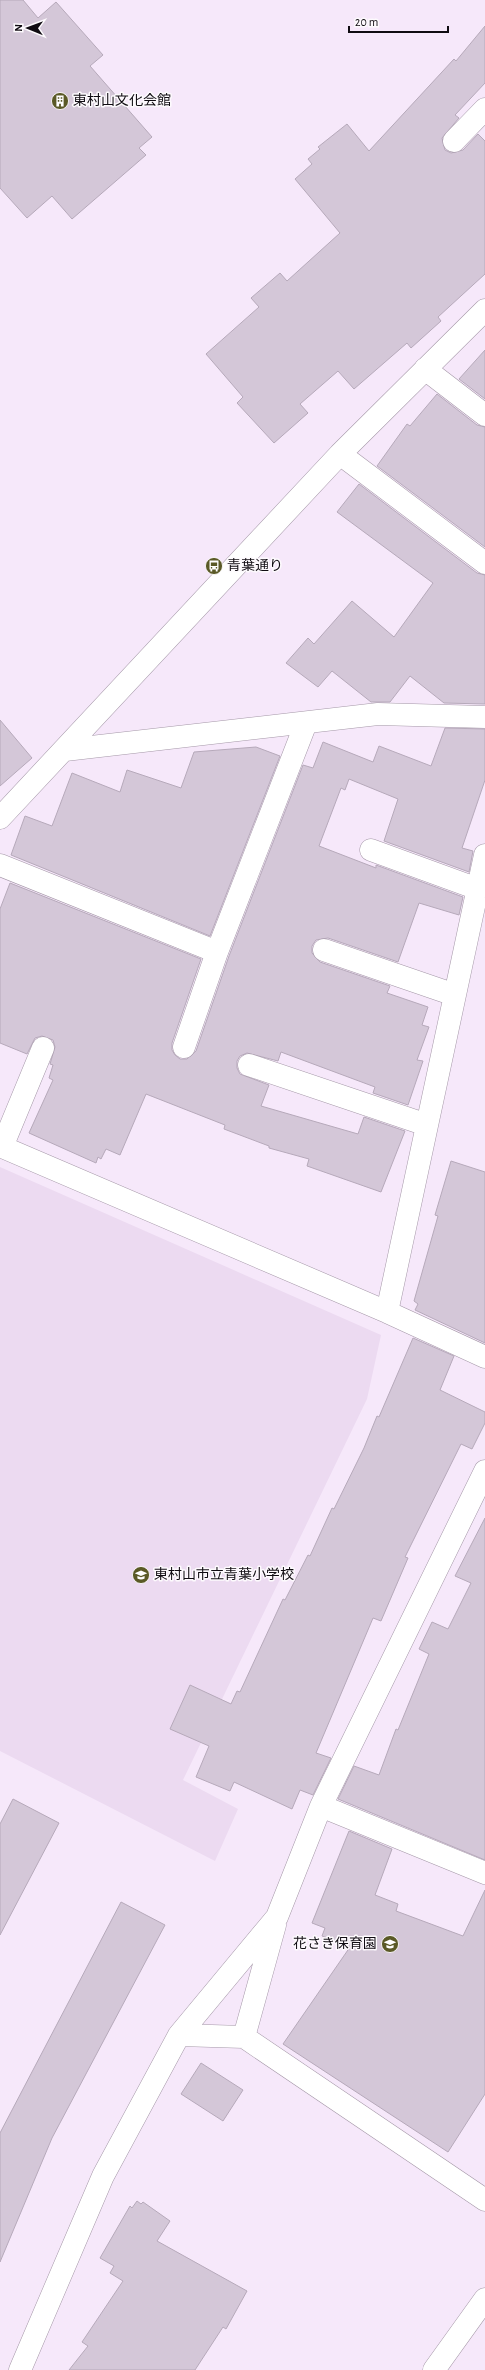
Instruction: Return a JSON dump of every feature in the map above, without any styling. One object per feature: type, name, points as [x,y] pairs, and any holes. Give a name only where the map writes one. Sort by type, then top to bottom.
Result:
[{"type":"street","points":[[454,141],[483,114]]},
{"type":"street","points":[[0,818],[340,454],[485,310]]},
{"type":"street","points":[[425,369],[485,415]]},
{"type":"street","points":[[340,454],[485,563]]},
{"type":"street","points":[[65,750],[378,714],[485,717]]},
{"type":"street","points":[[184,1047],[217,952],[306,723]]},
{"type":"street","points":[[371,850],[478,889]]},
{"type":"street","points":[[387,1312],[485,855]]},
{"type":"street","points":[[0,865],[217,952]]},
{"type":"street","points":[[324,950],[455,995]]},
{"type":"street","points":[[43,1048],[1,1146],[387,1312],[485,1357]]},
{"type":"street","points":[[249,1064],[427,1125]]},
{"type":"street","points":[[244,2036],[277,1917],[321,1806],[485,1471]]},
{"type":"street","points":[[321,1806],[485,1873]]},
{"type":"street","points":[[20,2370],[103,2176],[179,2035],[277,1917]]},
{"type":"street","points":[[179,2035],[244,2036],[485,2200]]},
{"type":"street","points":[[434,2370],[485,2299]]},
{"type":"shaded area","name":"東村山市立青葉小学校","points":[[0,1167],[381,1335],[367,1399],[183,1780],[238,1809],[215,1861],[0,1751]]},
{"type":"building","name":"東村山文化会館","points":[[0,0],[23,0],[38,18],[56,2],[103,55],[90,66],[152,137],[139,148],[146,155],[72,219],[52,196],[27,218],[0,188]]},
{"type":"building","points":[[485,26],[485,83],[455,115],[459,118],[442,138],[445,150],[451,153],[463,150],[478,134],[485,141],[485,274],[438,317],[441,321],[411,348],[407,343],[354,389],[338,371],[300,404],[308,413],[274,443],[237,403],[243,397],[206,354],[259,307],[251,298],[280,273],[287,281],[340,233],[295,179],[312,164],[308,159],[320,149],[318,147],[347,124],[369,151],[454,59],[456,61]]},
{"type":"building","points":[[485,350],[485,399],[459,379]]},
{"type":"building","points":[[437,394],[477,425],[485,427],[485,547],[377,466],[407,424],[410,426]]},
{"type":"building","points":[[359,484],[477,573],[485,575],[485,704],[444,703],[410,676],[390,702],[371,702],[332,671],[318,687],[286,663],[308,638],[314,644],[352,601],[394,637],[433,583],[337,512]]},
{"type":"building","points":[[0,720],[32,758],[0,786]]},
{"type":"building","points":[[445,728],[485,729],[485,780],[462,848],[473,851],[469,872],[384,841],[398,799],[349,779],[345,790],[341,788],[319,846],[376,868],[376,865],[463,897],[459,915],[419,903],[398,962],[328,938],[316,940],[312,946],[312,953],[320,962],[390,986],[387,993],[428,1007],[422,1025],[429,1027],[417,1060],[423,1061],[408,1105],[373,1093],[375,1087],[281,1052],[278,1061],[247,1053],[240,1056],[237,1061],[237,1068],[240,1074],[269,1085],[261,1106],[358,1134],[364,1117],[405,1131],[381,1192],[307,1166],[309,1159],[269,1148],[269,1146],[224,1129],[225,1125],[146,1094],[120,1155],[106,1149],[101,1159],[98,1157],[96,1163],[29,1133],[53,1080],[49,1078],[53,1065],[50,1064],[55,1047],[53,1040],[42,1036],[35,1038],[27,1054],[0,1043],[0,909],[10,883],[201,959],[172,1043],[172,1050],[175,1055],[180,1059],[187,1059],[196,1051],[229,956],[303,765],[313,768],[323,742],[373,762],[379,746],[431,766]]},
{"type":"building","points":[[256,747],[280,756],[210,936],[11,855],[25,816],[52,826],[72,773],[120,792],[127,770],[181,788],[194,752]]},
{"type":"building","points":[[451,1161],[485,1172],[485,1343],[415,1310],[418,1304],[414,1301],[438,1216],[435,1215]]},
{"type":"building","points":[[413,1338],[454,1356],[440,1390],[485,1412],[485,1423],[472,1449],[461,1444],[405,1557],[408,1558],[381,1621],[373,1618],[316,1753],[331,1758],[313,1795],[300,1790],[292,1809],[234,1782],[230,1791],[196,1777],[209,1746],[170,1729],[190,1685],[231,1704],[237,1691],[240,1692],[283,1599],[285,1600],[308,1555],[310,1556],[332,1508],[334,1509],[364,1448]]},
{"type":"building","points":[[485,1518],[485,1860],[338,1799],[354,1766],[379,1775],[396,1729],[398,1730],[429,1654],[419,1649],[432,1622],[448,1629],[471,1583],[455,1576]]},
{"type":"building","points":[[13,1799],[59,1823],[0,1935],[0,1824]]},
{"type":"building","points":[[349,1831],[392,1849],[375,1895],[398,1904],[396,1911],[463,1936],[485,1890],[485,2094],[448,2152],[283,2044],[350,1947],[322,1936],[325,1928],[312,1923]]},
{"type":"building","points":[[121,1902],[165,1925],[52,2138],[0,2262],[0,2133]]},
{"type":"building","points":[[201,2063],[243,2090],[223,2121],[181,2094]]},
{"type":"building","points":[[137,2201],[141,2204],[143,2202],[170,2221],[157,2241],[247,2291],[226,2329],[223,2327],[195,2370],[69,2370],[88,2346],[82,2342],[123,2281],[110,2273],[114,2266],[100,2258],[130,2206],[132,2208]]},
{"type":"place","name":"東村山文化会館","points":[[60,101]]},
{"type":"place","name":"青葉通り","points":[[214,566]]},
{"type":"place","name":"東村山市立青葉小学校","points":[[141,1575]]},
{"type":"place","name":"花さき保育園","points":[[390,1944]]}]
